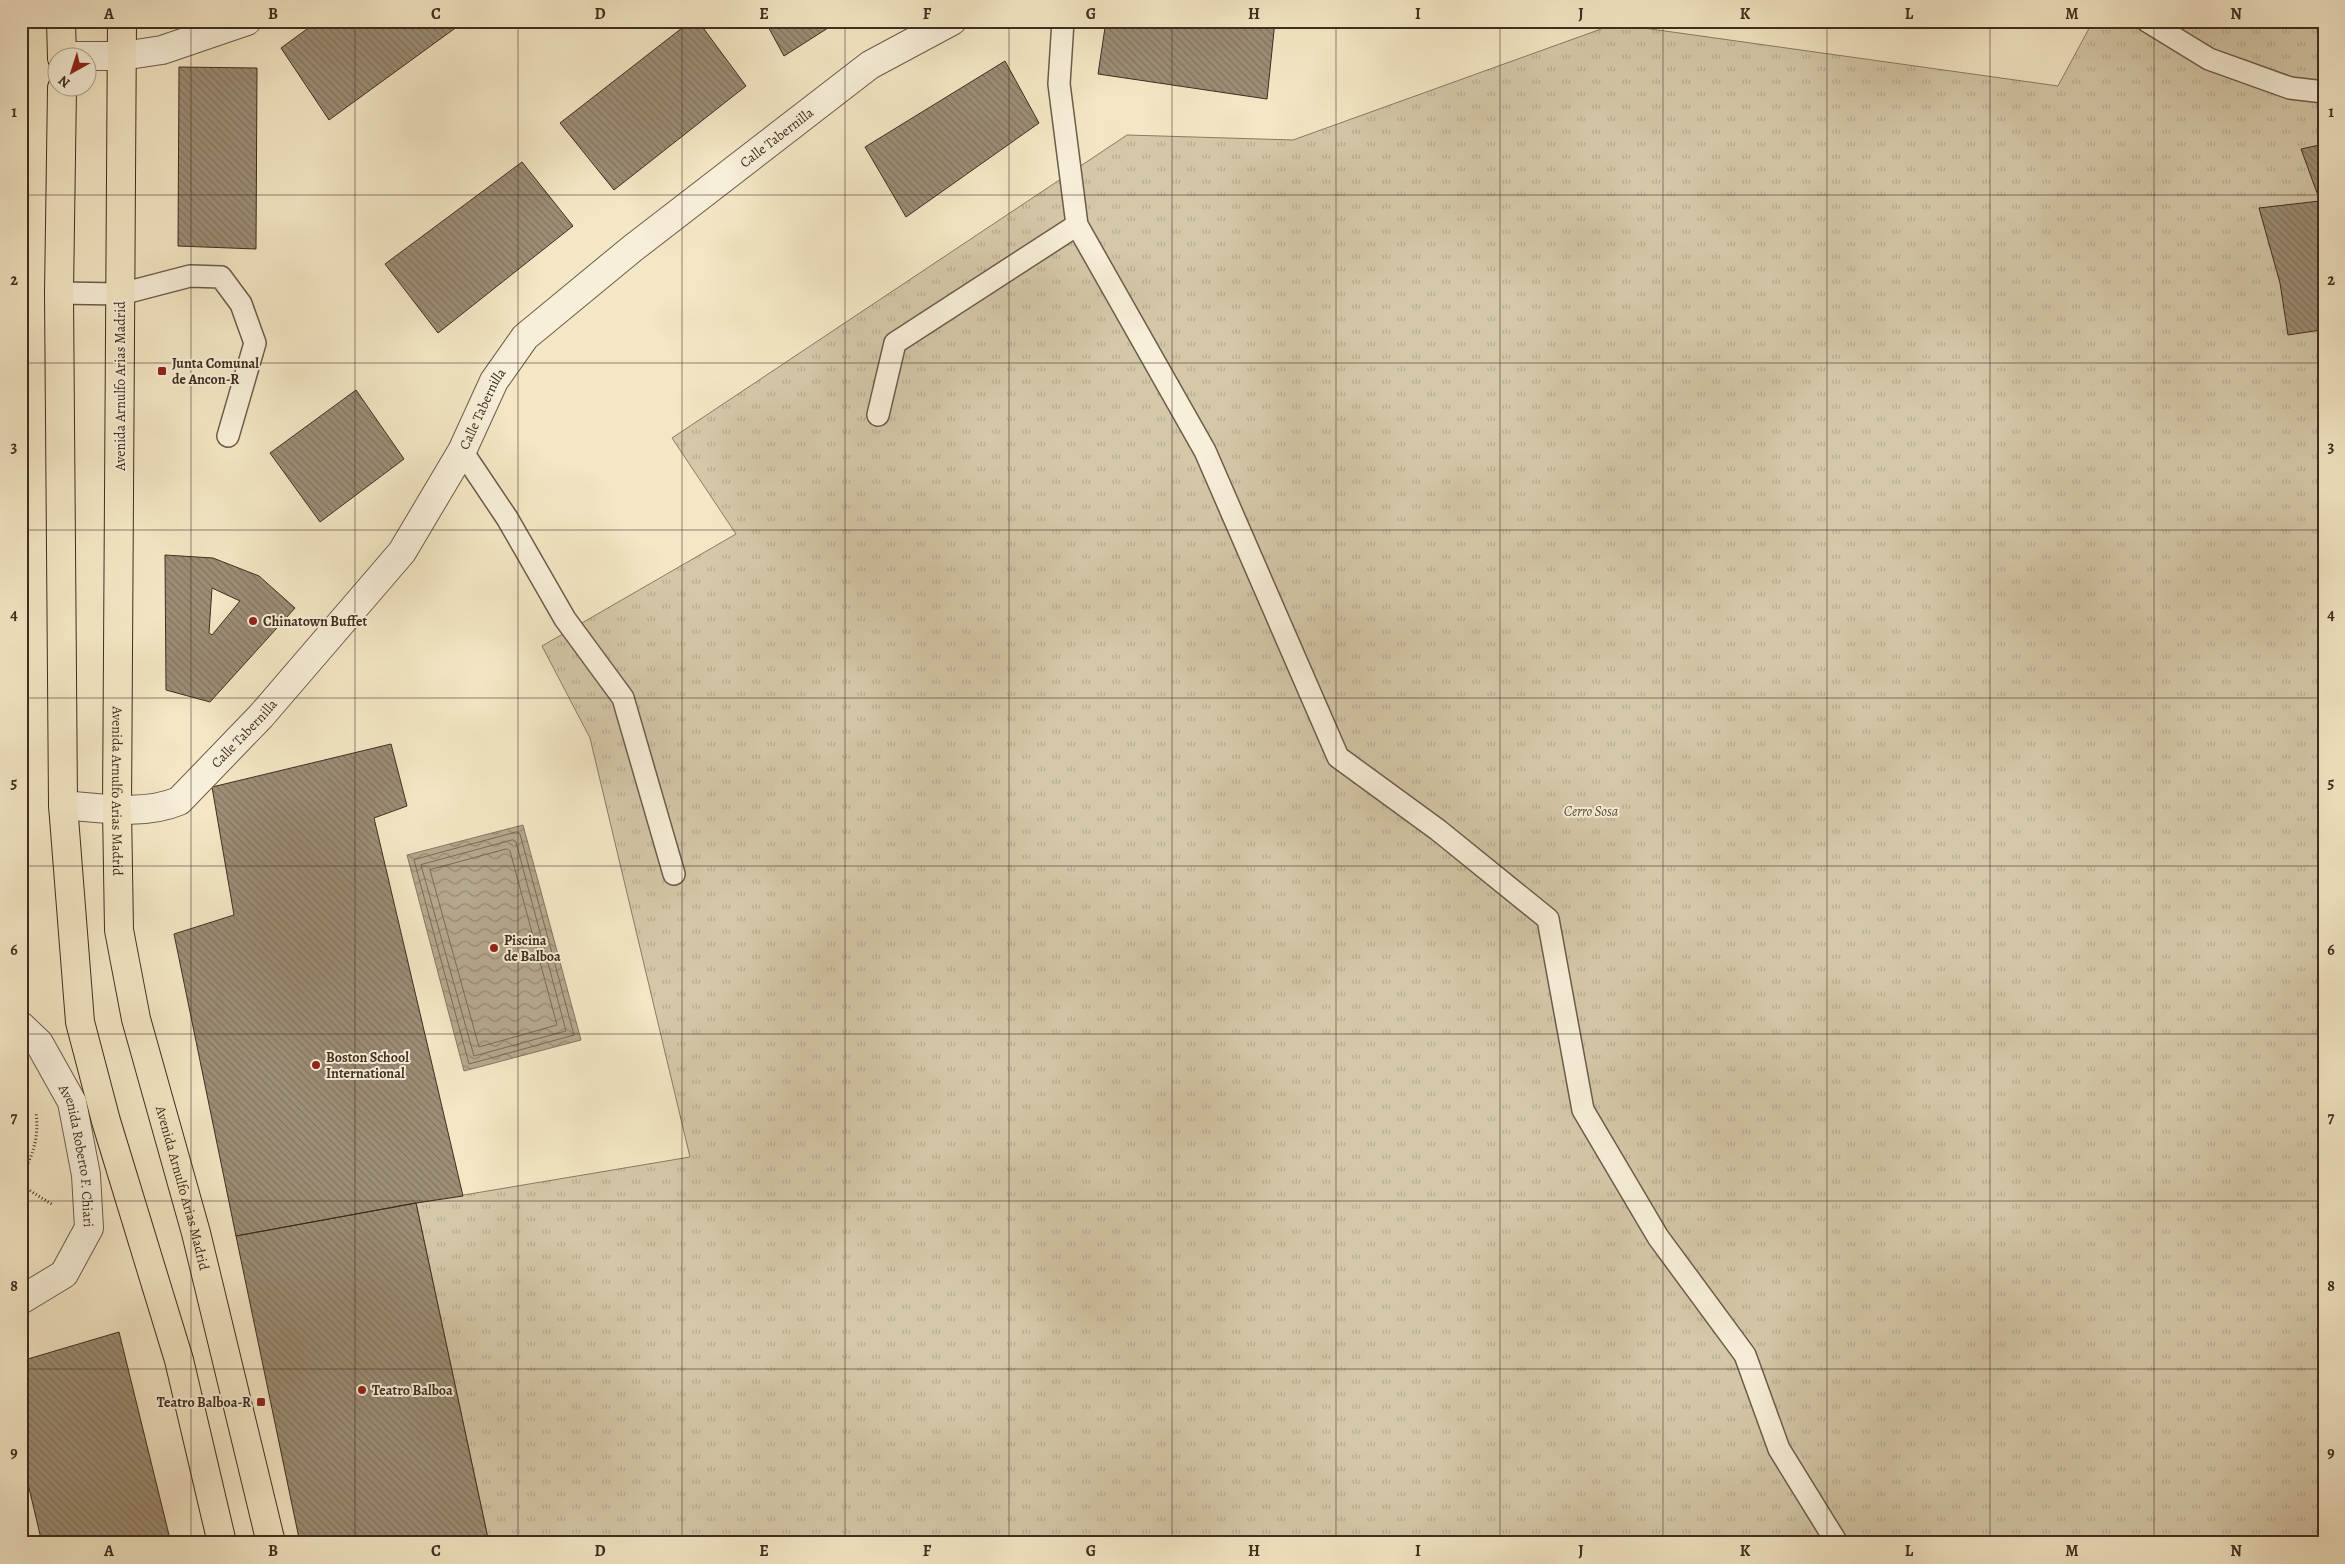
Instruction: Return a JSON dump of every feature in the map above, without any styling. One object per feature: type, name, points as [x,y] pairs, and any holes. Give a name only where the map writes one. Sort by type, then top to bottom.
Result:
[{"type":"main road","points":[[61,21],[62,48]]},
{"type":"main road","name":"Avenida Arnulfo Arias Madrid","points":[[122,21],[117,809],[119,930],[136,1019],[201,1253],[271,1543]]},
{"type":"main road","points":[[62,98],[60,293],[63,805],[80,1022],[106,1121],[179,1360],[222,1543]]},
{"type":"street","points":[[98,56],[122,56],[162,50],[247,21]]},
{"type":"street","name":"Calle Tabernilla","points":[[63,805],[117,809],[162,808],[179,801],[261,716],[402,552],[462,451],[494,381],[525,337],[633,248],[870,65],[952,21]]},
{"type":"street","name":"Avenida Roberto F. Chiari","points":[[21,1026],[40,1043],[72,1102],[86,1175],[89,1228],[64,1274],[21,1300]]},
{"type":"lane","points":[[1063,21],[1059,84],[1077,225],[1205,451],[1338,757],[1438,830],[1548,919],[1583,1110],[1658,1237],[1745,1355],[1779,1449],[1837,1543]]},
{"type":"lane","points":[[2147,21],[2208,59],[2290,88],[2324,92]]},
{"type":"lane","points":[[878,414],[895,343],[1077,225]]},
{"type":"lane","points":[[60,293],[120,294],[190,276],[221,277],[241,304],[255,343],[228,436]]},
{"type":"lane","points":[[462,451],[507,518],[566,619],[623,698],[674,874]]},
{"type":"path","points":[[21,1175],[32,1159],[38,1131],[36,1103]]},
{"type":"green space","name":"Cerro Sosa","points":[[2093,21],[2324,21],[2324,1543],[489,1543],[416,1203],[690,1157],[590,738],[542,646],[736,534],[672,438],[1127,135],[1293,140],[1615,24],[2058,86]]},
{"type":"water","name":"Piscina de Balboa","points":[[523,825],[581,1040],[464,1071],[407,855]]},
{"type":"building","points":[[318,21],[465,21],[329,120],[281,48]]},
{"type":"building","points":[[691,21],[698,21],[746,86],[614,190],[560,123]]},
{"type":"building","points":[[765,21],[839,21],[784,56]]},
{"type":"building","points":[[1106,21],[1275,21],[1267,99],[1098,74]]},
{"type":"building","points":[[1005,61],[1039,123],[906,217],[865,147]]},
{"type":"building","points":[[179,67],[257,68],[256,249],[178,246]]},
{"type":"building","points":[[2324,144],[2324,338],[2321,330],[2288,335],[2280,283],[2259,208],[2320,201],[2301,149]]},
{"type":"building","points":[[522,162],[573,226],[438,333],[385,264]]},
{"type":"building","points":[[356,390],[404,459],[320,522],[270,453]]},
{"type":"building","name":"Chinatown Buffet","points":[[165,555],[213,558],[259,576],[295,608],[210,702],[166,690]],"holes":[[[212,588],[240,601],[212,635],[209,633]]]},
{"type":"building","name":"Boston School International","points":[[391,744],[407,806],[374,818],[463,1196],[236,1236],[174,934],[234,915],[212,787]]},
{"type":"building","name":"Teatro Balboa","points":[[416,1203],[489,1543],[300,1543],[236,1236]]},
{"type":"building","points":[[119,1332],[171,1543],[42,1543],[21,1454],[21,1361]]},
{"type":"place","name":"Junta Comunal de Ancon-R","points":[[162,371]]},
{"type":"place","name":"Chinatown Buffet","points":[[253,621]]},
{"type":"place","name":"Piscina de Balboa","points":[[494,948]]},
{"type":"place","name":"Boston School International","points":[[316,1065]]},
{"type":"place","name":"Teatro Balboa","points":[[362,1390]]},
{"type":"place","name":"Teatro Balboa-R","points":[[261,1402]]}]
